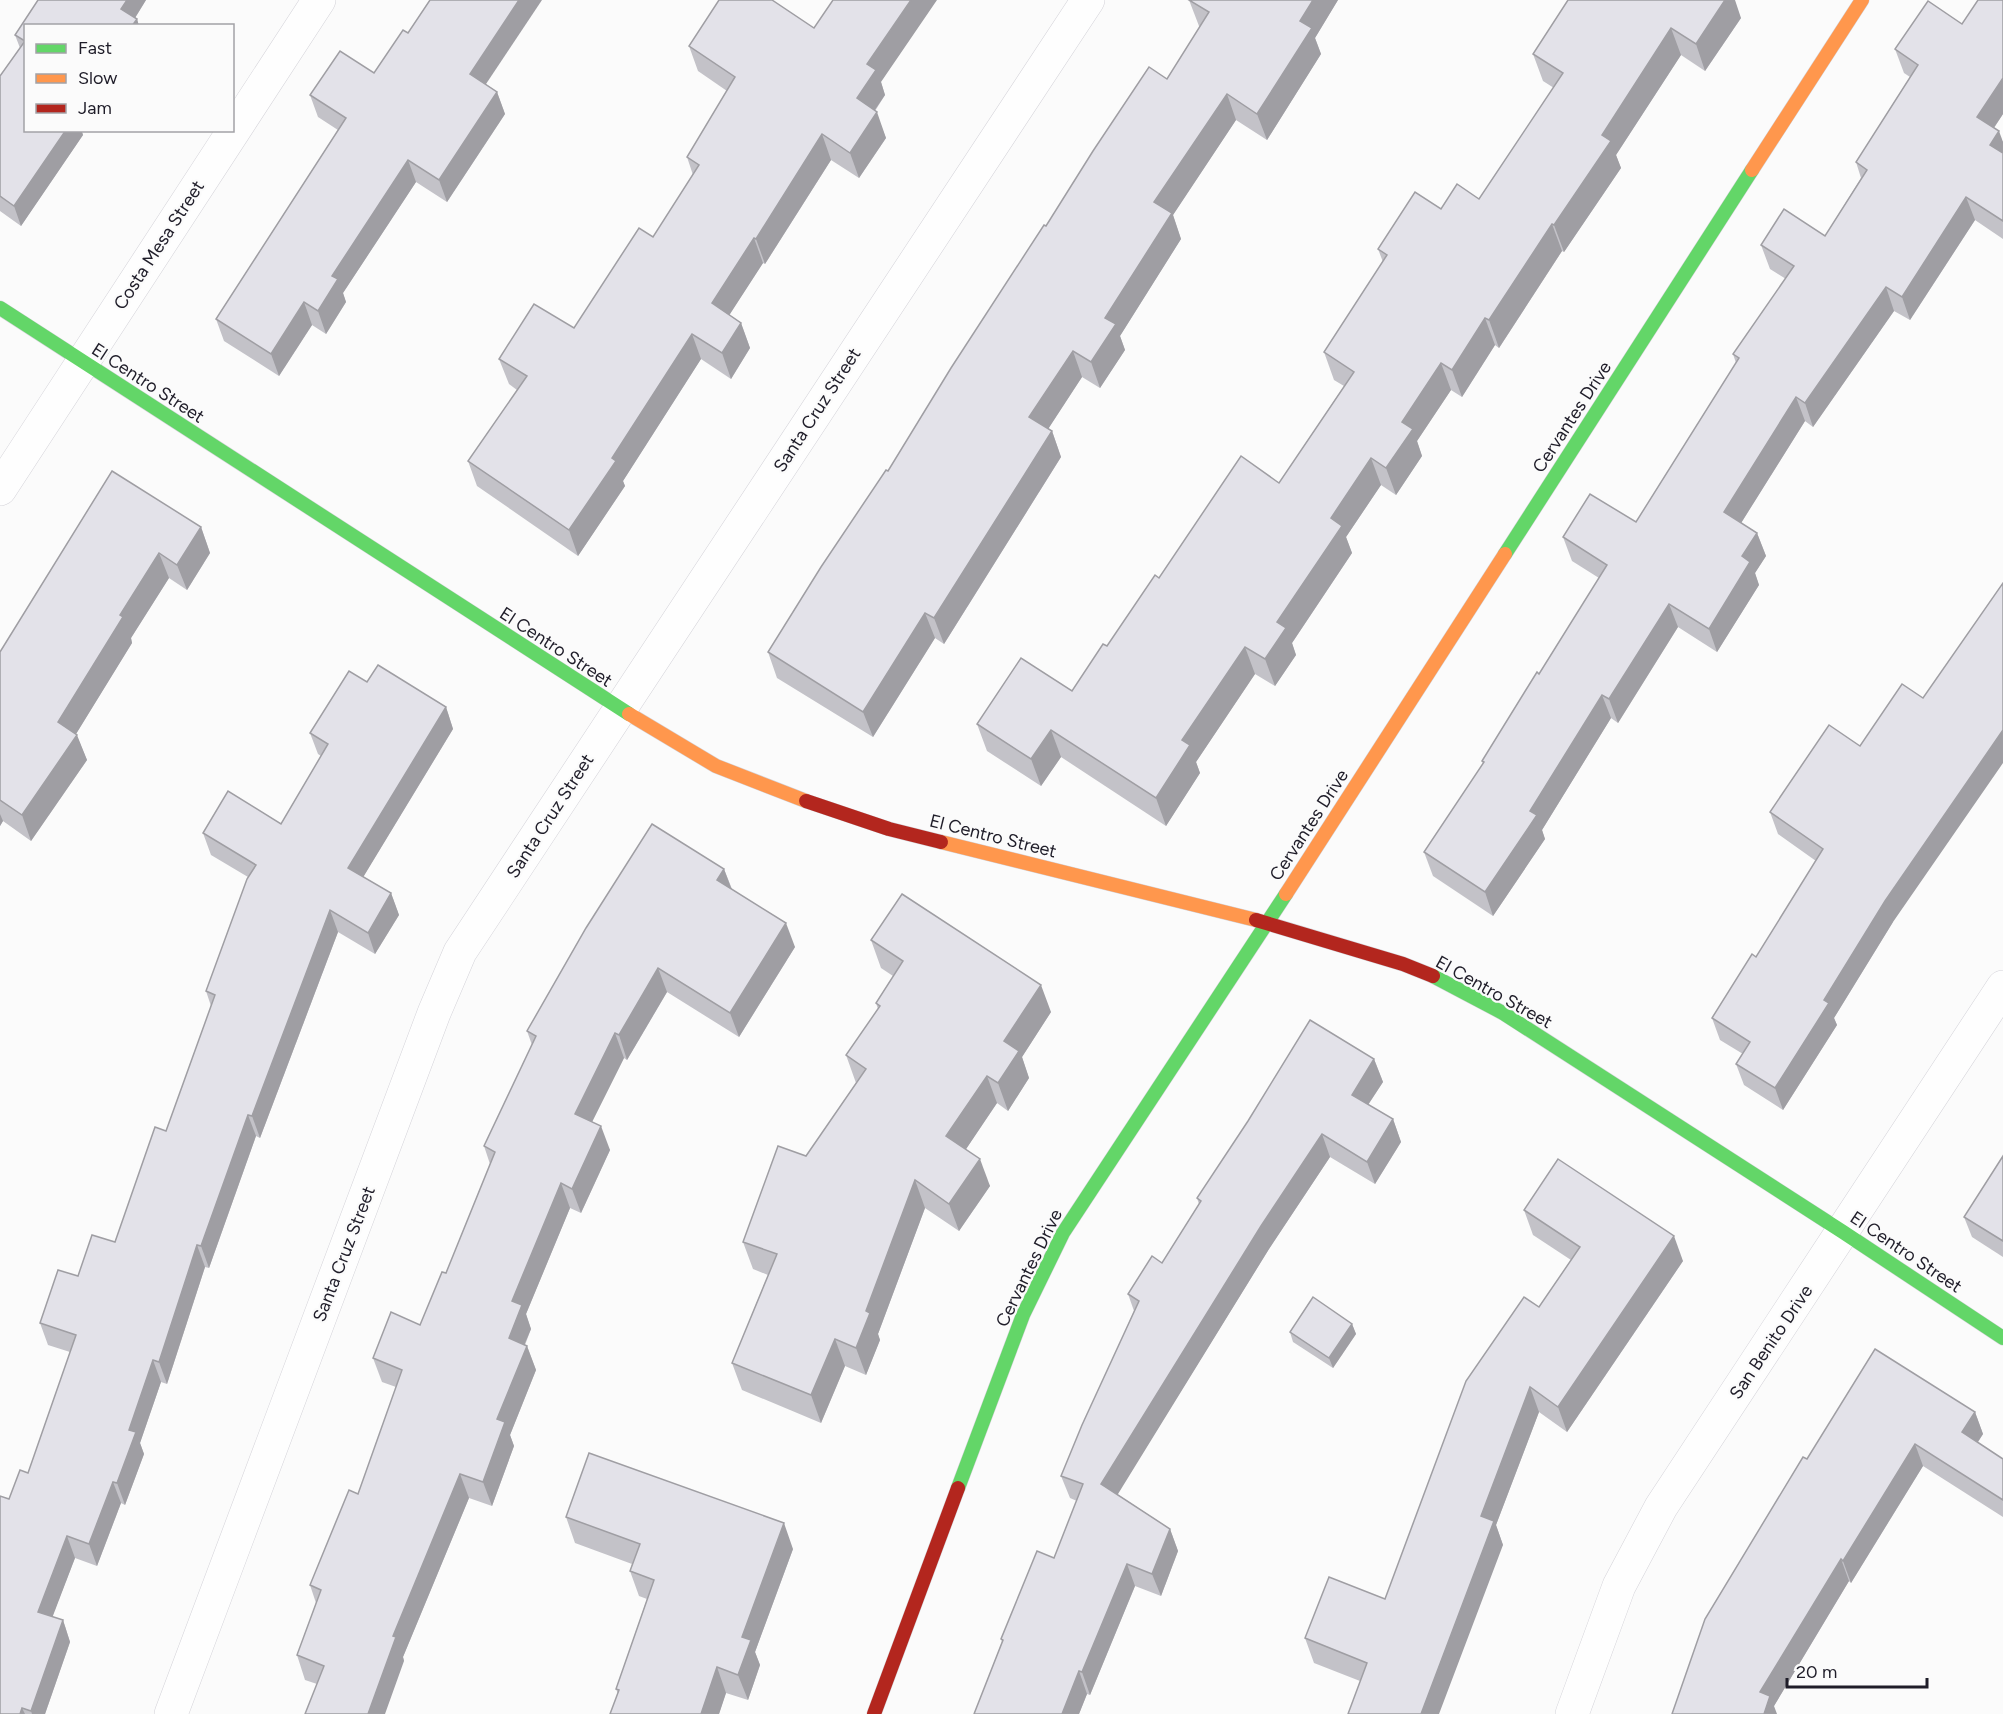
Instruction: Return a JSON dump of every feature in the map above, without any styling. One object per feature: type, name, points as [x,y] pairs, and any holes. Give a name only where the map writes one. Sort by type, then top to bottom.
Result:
[{"type":"street","name":"Costa Mesa Street","points":[[234,130],[319,0]]},
{"type":"street","name":"Santa Cruz Street","points":[[171,1714],[434,1012],[460,952],[1088,0]]},
{"type":"street","name":"Cervantes Drive","points":[[874,1714],[1023,1315],[1063,1233],[1267,923],[1862,0]]},
{"type":"street","name":"Costa Mesa Street","points":[[0,489],[233,132]]},
{"type":"street","name":"El Centro Street","points":[[0,308],[620,709],[717,766],[809,802],[888,829],[1267,923],[1403,964],[1444,981],[1503,1013],[2003,1338]]},
{"type":"street","name":"San Benito Drive","points":[[1572,1714],[1619,1586],[1661,1507],[2003,987]]},
{"type":"building","points":[[38,0],[127,0],[121,9],[137,19],[133,24],[24,24],[24,40],[15,35]]},
{"type":"building","points":[[430,0],[519,0],[470,74],[497,92],[439,180],[408,160],[332,276],[338,279],[318,311],[304,302],[271,354],[216,319],[346,118],[310,95],[340,51],[374,73],[403,30],[408,33]]},
{"type":"building","points":[[719,0],[772,0],[814,28],[833,0],[911,0],[867,64],[876,70],[857,98],[877,112],[850,153],[822,134],[756,239],[754,238],[712,303],[741,323],[722,353],[692,334],[612,458],[616,461],[569,530],[468,461],[527,376],[499,359],[534,304],[574,328],[639,228],[653,237],[699,165],[687,157],[735,77],[689,46]]},
{"type":"building","points":[[1189,0],[1313,0],[1300,21],[1312,28],[1257,114],[1227,94],[1154,202],[1172,213],[1105,318],[1116,324],[1091,362],[1073,351],[1029,417],[1052,431],[934,618],[925,613],[863,712],[768,652],[821,567],[886,470],[888,471],[951,368],[1149,67],[1167,79],[1209,12]]},
{"type":"building","points":[[1568,0],[1725,0],[1696,44],[1671,28],[1602,135],[1611,141],[1554,225],[1552,224],[1489,320],[1485,318],[1452,370],[1441,363],[1402,422],[1413,429],[1386,468],[1371,458],[1331,518],[1342,526],[1277,622],[1286,628],[1265,659],[1245,647],[1182,740],[1190,745],[1156,798],[1051,730],[1031,759],[977,724],[1021,658],[1072,691],[1103,644],[1107,646],[1155,575],[1159,578],[1241,456],[1279,483],[1354,372],[1324,352],[1387,255],[1378,249],[1415,192],[1441,209],[1457,184],[1479,199],[1563,73],[1533,54]]},
{"type":"building","points":[[1978,0],[2003,0],[2003,78],[1977,117],[1999,131],[1990,145],[2003,153],[2003,221],[1966,197],[1902,297],[1886,287],[1805,403],[1796,397],[1724,512],[1757,533],[1742,556],[1750,562],[1709,629],[1669,604],[1609,699],[1602,695],[1530,811],[1537,815],[1485,892],[1424,852],[1484,762],[1482,761],[1537,672],[1539,674],[1607,565],[1563,537],[1590,494],[1636,522],[1739,358],[1733,354],[1794,266],[1761,245],[1784,209],[1825,236],[1867,170],[1856,162],[1918,65],[1895,49],[1928,1],[1962,24]]},
{"type":"building","points":[[24,42],[24,132],[65,132],[14,206],[0,196],[0,76]]},
{"type":"building","points":[[112,471],[201,527],[177,565],[159,553],[120,615],[123,617],[58,722],[77,735],[22,815],[0,800],[0,652]]},
{"type":"building","points":[[2003,583],[2003,730],[1885,901],[1824,1000],[1829,1003],[1775,1088],[1736,1064],[1750,1042],[1712,1018],[1752,954],[1756,957],[1823,849],[1770,812],[1829,725],[1860,746],[1902,684],[1923,698]]},
{"type":"building","points":[[378,665],[446,707],[348,868],[391,893],[368,933],[330,910],[252,1116],[248,1115],[201,1246],[197,1245],[159,1362],[153,1360],[129,1430],[136,1432],[117,1483],[113,1482],[89,1544],[67,1536],[38,1612],[63,1620],[31,1711],[22,1708],[20,1714],[0,1714],[0,1496],[9,1499],[20,1470],[28,1473],[76,1335],[40,1323],[58,1270],[78,1276],[92,1235],[115,1242],[155,1127],[166,1131],[215,995],[206,991],[247,879],[256,865],[203,833],[228,791],[281,824],[328,744],[310,733],[349,671],[367,682]]},
{"type":"building","points":[[652,824],[724,869],[717,880],[786,923],[730,1013],[658,968],[619,1035],[615,1033],[575,1114],[601,1126],[572,1189],[561,1183],[512,1301],[522,1305],[509,1338],[527,1346],[497,1419],[505,1422],[483,1482],[460,1474],[393,1636],[396,1637],[368,1714],[305,1714],[324,1666],[297,1655],[321,1590],[310,1585],[349,1490],[358,1494],[402,1370],[373,1358],[391,1312],[420,1325],[442,1272],[446,1273],[495,1152],[484,1146],[536,1036],[527,1031],[586,928]]},
{"type":"building","points":[[902,894],[1041,985],[1004,1041],[1019,1051],[998,1083],[987,1076],[946,1136],[980,1159],[949,1204],[915,1180],[866,1311],[870,1313],[856,1348],[835,1339],[811,1395],[732,1363],[777,1254],[743,1242],[778,1146],[806,1156],[866,1069],[846,1055],[880,1006],[876,1003],[903,961],[871,940]]},
{"type":"building","points":[[1310,1020],[1374,1059],[1352,1095],[1393,1119],[1367,1162],[1322,1134],[1261,1226],[1101,1484],[1170,1529],[1152,1574],[1127,1564],[1062,1714],[974,1714],[1003,1640],[1001,1639],[1037,1551],[1054,1558],[1083,1484],[1061,1476],[1139,1301],[1128,1294],[1152,1256],[1162,1263],[1201,1201],[1197,1198]]},
{"type":"building","points":[[2003,1156],[2003,1241],[1964,1217]]},
{"type":"building","points":[[1558,1159],[1674,1236],[1558,1407],[1530,1387],[1481,1516],[1494,1521],[1421,1714],[1348,1714],[1367,1663],[1305,1638],[1329,1577],[1385,1599],[1466,1381],[1524,1297],[1539,1307],[1580,1247],[1524,1210]]},
{"type":"building","points":[[1313,1297],[1352,1324],[1329,1358],[1290,1332]]},
{"type":"building","points":[[1875,1349],[1975,1412],[1962,1432],[2003,1459],[2003,1500],[1915,1444],[1843,1561],[1841,1559],[1760,1692],[1770,1696],[1764,1714],[1672,1714],[1705,1619],[1803,1457],[1807,1459]]},
{"type":"building","points":[[589,1453],[784,1523],[742,1637],[751,1640],[738,1675],[717,1667],[701,1714],[610,1714],[619,1690],[616,1689],[654,1580],[630,1571],[640,1544],[566,1517]]},
{"type":"traffic: fast","points":[[1505,554],[1752,170]]},
{"type":"traffic: fast","points":[[0,308],[629,714]]},
{"type":"traffic: fast","points":[[958,1488],[1023,1315],[1063,1233],[1286,894]]},
{"type":"traffic: fast","points":[[1433,976],[1503,1013],[2003,1338]]},
{"type":"traffic: slow","points":[[1752,170],[1862,0]]},
{"type":"traffic: slow","points":[[1286,894],[1505,554]]},
{"type":"traffic: slow","points":[[629,714],[716,766],[806,801]]},
{"type":"traffic: slow","points":[[941,842],[1256,920]]},
{"type":"traffic: jam","points":[[806,801],[889,829],[941,842]]},
{"type":"traffic: jam","points":[[1256,920],[1403,964],[1433,976]]},
{"type":"traffic: jam","points":[[874,1714],[958,1488]]}]
